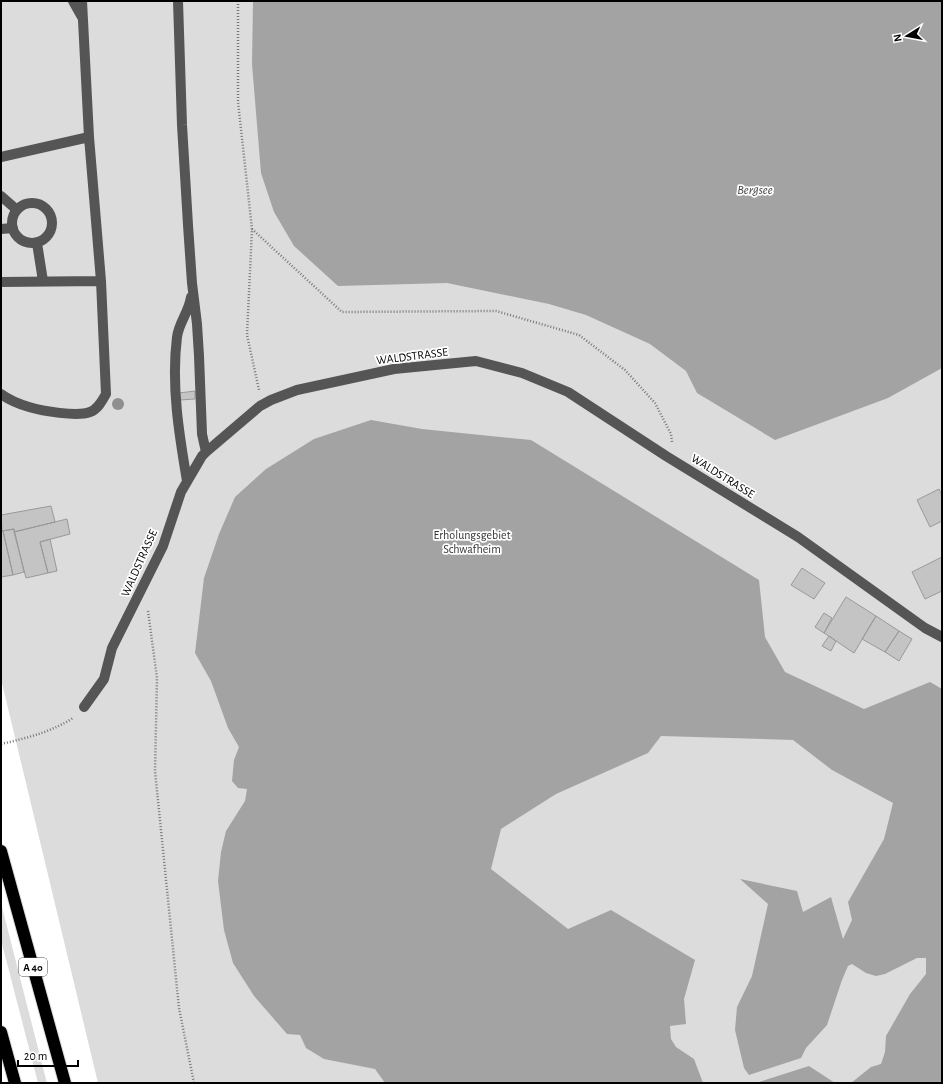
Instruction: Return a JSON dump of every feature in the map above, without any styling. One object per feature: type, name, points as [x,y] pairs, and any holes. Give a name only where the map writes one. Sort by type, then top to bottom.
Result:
[{"type":"highway","name":"A 40","points":[[1,851],[65,1083]]},
{"type":"highway","points":[[1,1032],[15,1083]]},
{"type":"street","points":[[73,1],[83,18]]},
{"type":"street","points":[[1,394],[8,399],[29,407],[73,414],[90,412],[99,405],[106,394],[101,281],[89,137],[82,1]]},
{"type":"street","points":[[178,1],[182,125],[192,283],[199,356],[202,434],[206,452]]},
{"type":"street","points":[[1,157],[89,137]]},
{"type":"street","points":[[1,196],[17,210]]},
{"type":"street","points":[[35,204],[46,209],[52,221],[50,233],[37,243],[29,243],[19,239],[13,228],[12,222],[17,210],[22,206],[35,204]]},
{"type":"street","points":[[1,229],[13,228]]},
{"type":"street","points":[[37,243],[43,281]]},
{"type":"street","points":[[1,282],[101,281]]},
{"type":"street","points":[[187,481],[179,434],[175,360],[177,336],[181,321],[190,306],[192,283]]},
{"type":"street","name":"WALDSTRASSE","points":[[84,707],[104,679],[112,648],[143,588],[162,546],[181,492],[202,456],[206,452],[260,406],[297,390],[387,371],[476,361],[522,373],[568,392],[666,456],[798,537],[925,628],[942,637]]},
{"type":"path","points":[[238,1],[238,102],[252,229],[247,335],[258,384],[260,406]]},
{"type":"path","points":[[252,229],[342,312],[496,311],[579,335],[625,370],[655,403],[671,434],[673,449],[666,456]]},
{"type":"path","points":[[143,588],[147,605],[157,678],[155,772],[179,1008],[194,1083]]},
{"type":"path","points":[[1,744],[37,736],[63,725],[75,717],[84,707]]},
{"type":"green space","name":"Erholungsgebiet Schwafheim","points":[[1,1],[942,1],[942,1083],[98,1083],[1,679]]},
{"type":"green space","points":[[1,903],[47,1083],[38,1083],[1,940]]},
{"type":"water","name":"Bergsee","points":[[253,1],[942,1],[942,368],[888,398],[775,440],[697,393],[686,371],[650,344],[586,315],[549,304],[447,283],[338,286],[294,246],[274,212],[261,173],[252,64]]},
{"type":"water","points":[[371,420],[422,429],[531,440],[759,580],[765,637],[785,672],[864,709],[930,682],[942,689],[942,1083],[851,1083],[871,1067],[881,1064],[885,1052],[886,1036],[910,994],[926,974],[926,958],[917,958],[885,974],[876,976],[866,973],[852,964],[848,966],[827,1025],[806,1048],[801,1058],[749,1075],[744,1068],[735,1030],[737,1007],[752,976],[768,904],[740,879],[797,891],[803,912],[831,897],[843,939],[852,920],[848,902],[884,839],[893,803],[832,770],[793,740],[661,736],[648,753],[556,794],[501,829],[491,869],[568,929],[611,910],[695,960],[684,999],[686,1024],[670,1026],[671,1039],[676,1047],[694,1059],[703,1083],[385,1083],[375,1069],[324,1059],[306,1048],[300,1035],[287,1034],[254,996],[233,963],[224,930],[218,881],[221,852],[226,831],[245,801],[247,789],[238,788],[232,781],[234,760],[239,747],[228,728],[211,681],[195,653],[204,578],[219,534],[235,497],[266,469],[314,439]]},
{"type":"water","points":[[809,1066],[835,1083],[759,1083],[759,1082]]},
{"type":"building","points":[[195,391],[195,399],[180,400],[179,393]]},
{"type":"building","points":[[939,489],[942,495],[942,521],[930,527],[917,500]]},
{"type":"building","points":[[51,506],[55,522],[14,532],[14,529],[2,531],[1,515]]},
{"type":"building","points":[[67,519],[70,534],[40,542],[48,573],[26,578],[14,532]]},
{"type":"building","points":[[14,529],[24,572],[13,575],[3,531]]},
{"type":"building","points":[[3,531],[13,575],[1,577],[1,532]]},
{"type":"building","points":[[50,539],[57,571],[48,573],[40,542]]},
{"type":"building","points":[[942,557],[942,591],[925,599],[912,572]]},
{"type":"building","points":[[802,568],[825,583],[814,599],[791,585]]},
{"type":"building","points":[[846,597],[876,616],[854,653],[824,633]]},
{"type":"building","points":[[824,613],[832,618],[824,633],[815,627]]},
{"type":"building","points":[[876,616],[899,631],[885,652],[862,639]]},
{"type":"building","points":[[899,631],[912,639],[899,661],[885,652]]},
{"type":"building","points":[[829,636],[836,641],[831,651],[822,646]]}]
